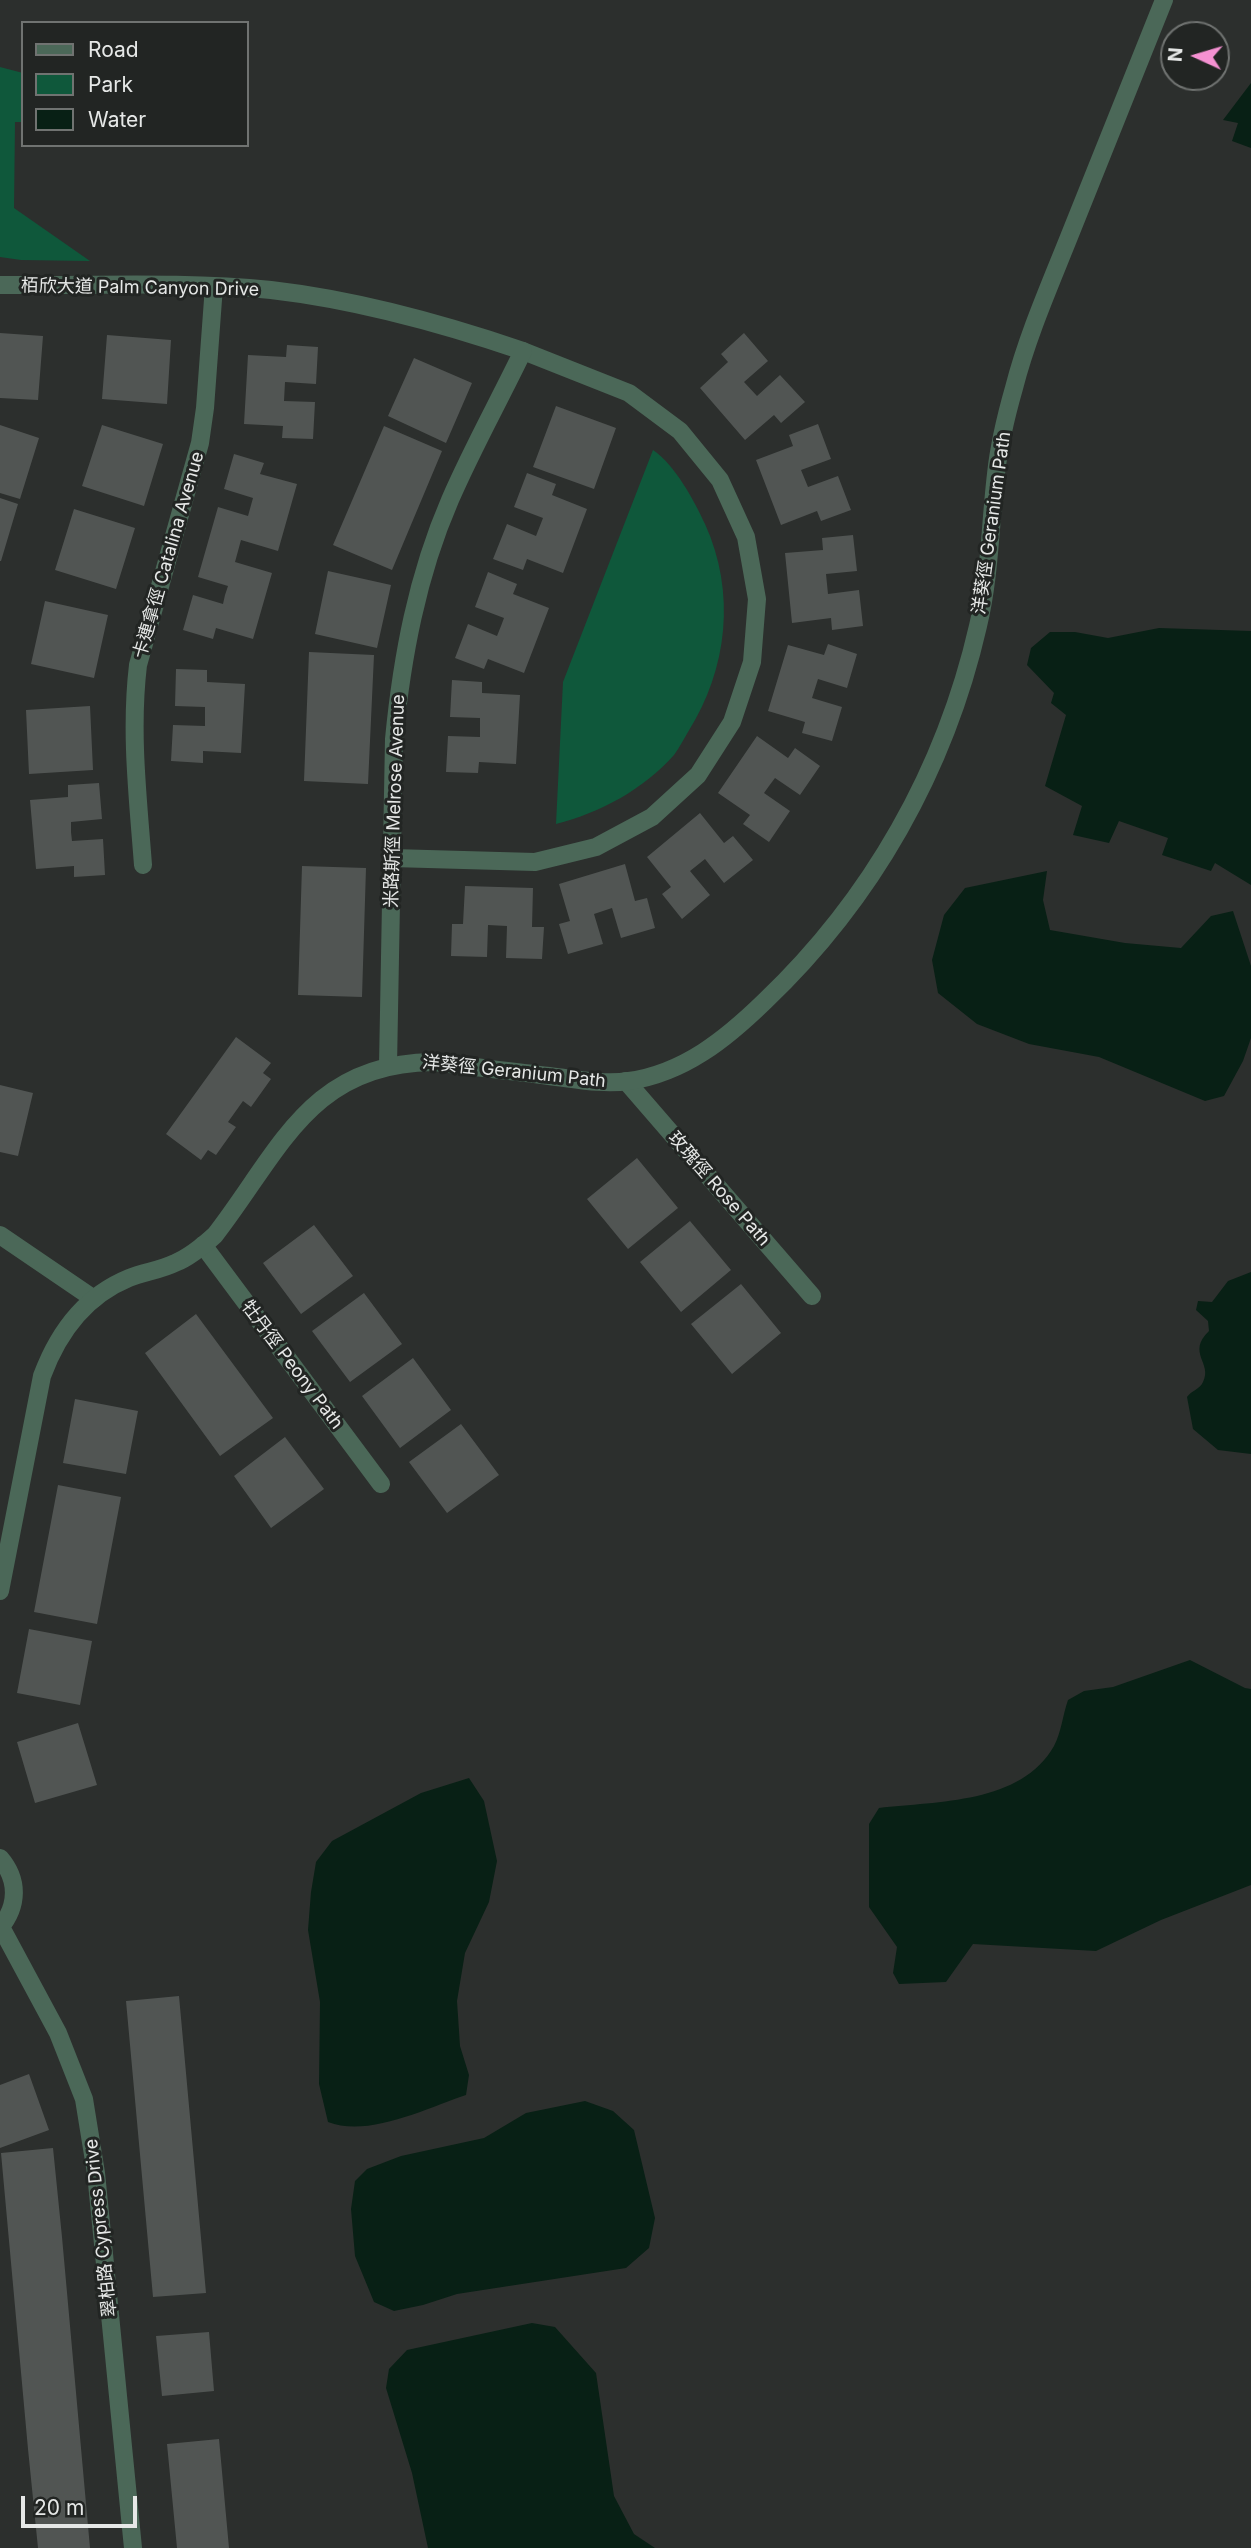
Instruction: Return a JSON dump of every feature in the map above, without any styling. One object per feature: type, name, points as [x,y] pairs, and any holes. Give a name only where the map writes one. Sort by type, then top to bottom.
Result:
[{"type":"street","name":"洋葵徑 Geranium Path","points":[[0,1591],[42,1376],[52,1349],[68,1325],[94,1299],[128,1279],[175,1263],[203,1245],[229,1217],[302,1116],[320,1099],[341,1084],[388,1066],[433,1062],[598,1082],[626,1082],[655,1076],[682,1066],[707,1051],[751,1015],[792,975],[865,886],[896,838],[923,787],[965,680],[989,567],[996,473],[1014,385],[1044,300],[1164,0]]},
{"type":"street","name":"栢欣大道 Palm Canyon Drive","points":[[0,285],[214,286],[283,292],[399,313],[523,351],[629,393],[680,431],[720,480],[746,537],[757,599],[752,662],[732,722],[698,775],[652,817],[596,847],[535,862],[391,858]]},
{"type":"street","name":"卡連拿徑 Catalina Avenue","points":[[143,865],[133,738],[135,689],[146,629],[192,479],[200,443],[214,286]]},
{"type":"street","name":"米路斯徑 Melrose Avenue","points":[[388,1066],[394,739],[408,635],[419,589],[450,500],[523,351]]},
{"type":"street","name":"玫瑰徑 Rose Path","points":[[626,1082],[812,1296]]},
{"type":"street","points":[[0,1235],[94,1299]]},
{"type":"street","name":"牡丹徑 Peony Path","points":[[203,1245],[381,1484]]},
{"type":"street","points":[[0,1858],[14,1882],[15,1898],[10,1914],[1,1927]]},
{"type":"street","name":"翠柏路 Cypress Drive","points":[[1,1927],[58,2032],[89,2123],[132,2548]]},
{"type":"green space","points":[[0,67],[21,72],[21,122],[15,122],[14,208],[90,261],[0,257]]},
{"type":"green space","points":[[653,450],[683,484],[701,515],[715,550],[724,603],[719,656],[701,708],[676,752],[662,767],[620,798],[589,813],[556,824],[563,682]]},
{"type":"water","points":[[1251,83],[1251,148],[1232,141],[1238,123],[1223,120]]},
{"type":"water","points":[[1159,628],[1251,631],[1251,885],[1215,863],[1211,871],[1162,855],[1168,838],[1119,821],[1109,843],[1073,835],[1082,806],[1045,786],[1066,715],[1051,703],[1054,693],[1027,665],[1031,648],[1050,632],[1075,632],[1108,638]]},
{"type":"water","points":[[1047,871],[1043,900],[1050,930],[1125,943],[1181,948],[1211,916],[1233,911],[1251,966],[1251,1038],[1243,1061],[1224,1096],[1205,1101],[1099,1057],[1029,1044],[977,1024],[938,993],[932,960],[944,915],[965,888]]},
{"type":"water","points":[[1251,1272],[1251,1454],[1218,1450],[1193,1429],[1187,1397],[1202,1384],[1205,1375],[1200,1346],[1209,1331],[1208,1321],[1196,1310],[1198,1301],[1212,1302],[1228,1281]]},
{"type":"water","points":[[1190,1660],[1251,1689],[1251,1885],[1161,1920],[1096,1951],[973,1944],[946,1982],[899,1984],[893,1973],[897,1947],[869,1907],[869,1824],[879,1808],[952,1801],[1000,1789],[1021,1779],[1039,1765],[1054,1746],[1068,1700],[1084,1691],[1113,1687]]},
{"type":"water","points":[[469,1778],[484,1801],[497,1861],[489,1902],[465,1953],[457,2001],[460,2046],[469,2075],[466,2095],[379,2124],[344,2126],[328,2122],[319,2084],[320,2002],[308,1930],[316,1862],[332,1841],[421,1793]]},
{"type":"water","points":[[585,2101],[613,2111],[634,2130],[655,2218],[649,2248],[626,2268],[457,2294],[394,2311],[374,2302],[355,2256],[351,2209],[355,2181],[367,2169],[401,2156],[484,2138],[526,2113]]},
{"type":"water","points":[[532,2323],[555,2327],[596,2373],[614,2496],[634,2534],[655,2548],[428,2548],[412,2473],[386,2388],[389,2369],[407,2350]]},
{"type":"building","points":[[0,333],[43,336],[38,400],[0,398]]},
{"type":"building","points":[[744,333],[768,361],[744,382],[757,396],[780,375],[805,402],[781,423],[774,415],[745,440],[700,388],[728,362],[721,354]]},
{"type":"building","points":[[107,335],[171,340],[167,404],[102,399]]},
{"type":"building","points":[[287,345],[318,347],[316,384],[285,382],[284,401],[315,402],[313,439],[282,438],[283,426],[244,424],[248,355],[286,357]]},
{"type":"building","points":[[414,358],[472,383],[446,443],[388,416]]},
{"type":"building","points":[[556,406],[616,428],[594,489],[533,467]]},
{"type":"building","points":[[818,424],[831,459],[801,470],[808,487],[838,476],[851,510],[821,521],[817,511],[781,525],[756,460],[793,446],[789,435]]},
{"type":"building","points":[[0,425],[39,438],[20,499],[0,493]]},
{"type":"building","points":[[102,425],[163,444],[144,506],[82,486]]},
{"type":"building","points":[[384,426],[442,451],[392,570],[333,545]]},
{"type":"building","points":[[234,454],[264,463],[260,474],[297,484],[278,551],[241,540],[235,562],[272,573],[253,639],[216,628],[213,639],[183,630],[193,595],[223,604],[228,586],[198,577],[218,507],[248,516],[253,498],[224,489]]},
{"type":"building","points":[[527,473],[556,484],[552,495],[587,509],[563,573],[527,559],[523,570],[493,559],[507,524],[536,536],[543,518],[514,507]]},
{"type":"building","points":[[0,498],[18,504],[1,561],[0,561]]},
{"type":"building","points":[[74,509],[135,528],[116,589],[55,570]]},
{"type":"building","points":[[853,535],[857,571],[826,574],[828,594],[859,590],[863,626],[832,630],[831,618],[792,623],[785,553],[823,550],[822,538]]},
{"type":"building","points":[[328,571],[391,585],[377,648],[315,634]]},
{"type":"building","points":[[488,572],[517,584],[513,594],[549,608],[524,673],[488,659],[484,669],[455,658],[468,624],[497,636],[501,626],[504,618],[475,607]]},
{"type":"building","points":[[45,601],[108,615],[94,678],[31,664]]},
{"type":"building","points":[[828,644],[857,654],[847,688],[818,679],[812,698],[842,707],[832,741],[802,733],[805,722],[768,711],[788,645],[824,655]]},
{"type":"building","points":[[309,652],[374,655],[368,784],[304,781]]},
{"type":"building","points":[[176,669],[207,670],[207,682],[245,684],[241,753],[203,751],[203,763],[171,761],[173,725],[205,726],[205,707],[175,706]]},
{"type":"building","points":[[452,680],[482,682],[482,693],[520,695],[516,764],[479,762],[478,773],[446,772],[448,736],[480,737],[480,718],[450,717]]},
{"type":"building","points":[[90,706],[93,770],[29,774],[26,710]]},
{"type":"building","points":[[757,736],[788,758],[795,748],[820,766],[800,795],[775,778],[764,793],[790,811],[769,842],[743,824],[750,815],[718,793]]},
{"type":"building","points":[[99,783],[102,819],[71,822],[71,832],[72,841],[103,839],[105,875],[74,877],[74,866],[36,869],[30,800],[68,797],[68,785]]},
{"type":"building","points":[[700,813],[724,843],[733,836],[753,860],[724,883],[705,859],[690,871],[710,895],[682,919],[662,894],[671,887],[647,857]]},
{"type":"building","points":[[625,864],[635,901],[647,898],[655,928],[621,938],[612,908],[594,914],[603,944],[568,954],[559,924],[570,921],[559,884]]},
{"type":"building","points":[[302,866],[366,868],[362,997],[298,995]]},
{"type":"building","points":[[465,886],[533,888],[532,927],[544,927],[542,959],[506,958],[507,926],[488,925],[487,957],[451,956],[452,924],[463,924]]},
{"type":"building","points":[[236,1037],[271,1063],[263,1073],[271,1079],[251,1107],[243,1101],[228,1122],[236,1127],[216,1155],[208,1150],[201,1160],[166,1134]]},
{"type":"building","points":[[0,1085],[33,1093],[18,1156],[0,1152]]},
{"type":"building","points":[[637,1158],[678,1208],[628,1249],[587,1199]]},
{"type":"building","points":[[690,1221],[731,1270],[681,1312],[640,1262]]},
{"type":"building","points":[[314,1225],[353,1276],[301,1314],[263,1263]]},
{"type":"building","points":[[741,1284],[781,1333],[732,1374],[691,1324]]},
{"type":"building","points":[[364,1293],[402,1344],[350,1382],[312,1331]]},
{"type":"building","points":[[196,1314],[273,1418],[220,1456],[145,1353]]},
{"type":"building","points":[[413,1358],[451,1410],[400,1448],[362,1396]]},
{"type":"building","points":[[75,1399],[138,1411],[126,1474],[63,1463]]},
{"type":"building","points":[[461,1424],[499,1475],[447,1513],[409,1462]]},
{"type":"building","points":[[285,1437],[324,1489],[271,1528],[234,1476]]},
{"type":"building","points":[[58,1485],[121,1497],[97,1624],[34,1612]]},
{"type":"building","points":[[29,1629],[92,1641],[80,1705],[17,1693]]},
{"type":"building","points":[[78,1723],[97,1785],[35,1803],[17,1742]]},
{"type":"building","points":[[179,1996],[206,2293],[153,2297],[126,2001]]},
{"type":"building","points":[[29,2074],[49,2130],[0,2148],[0,2085]]},
{"type":"building","points":[[53,2148],[90,2548],[38,2548],[28,2449],[1,2153]]},
{"type":"building","points":[[209,2332],[214,2391],[162,2396],[156,2336]]},
{"type":"building","points":[[219,2439],[229,2548],[177,2548],[167,2444]]}]
